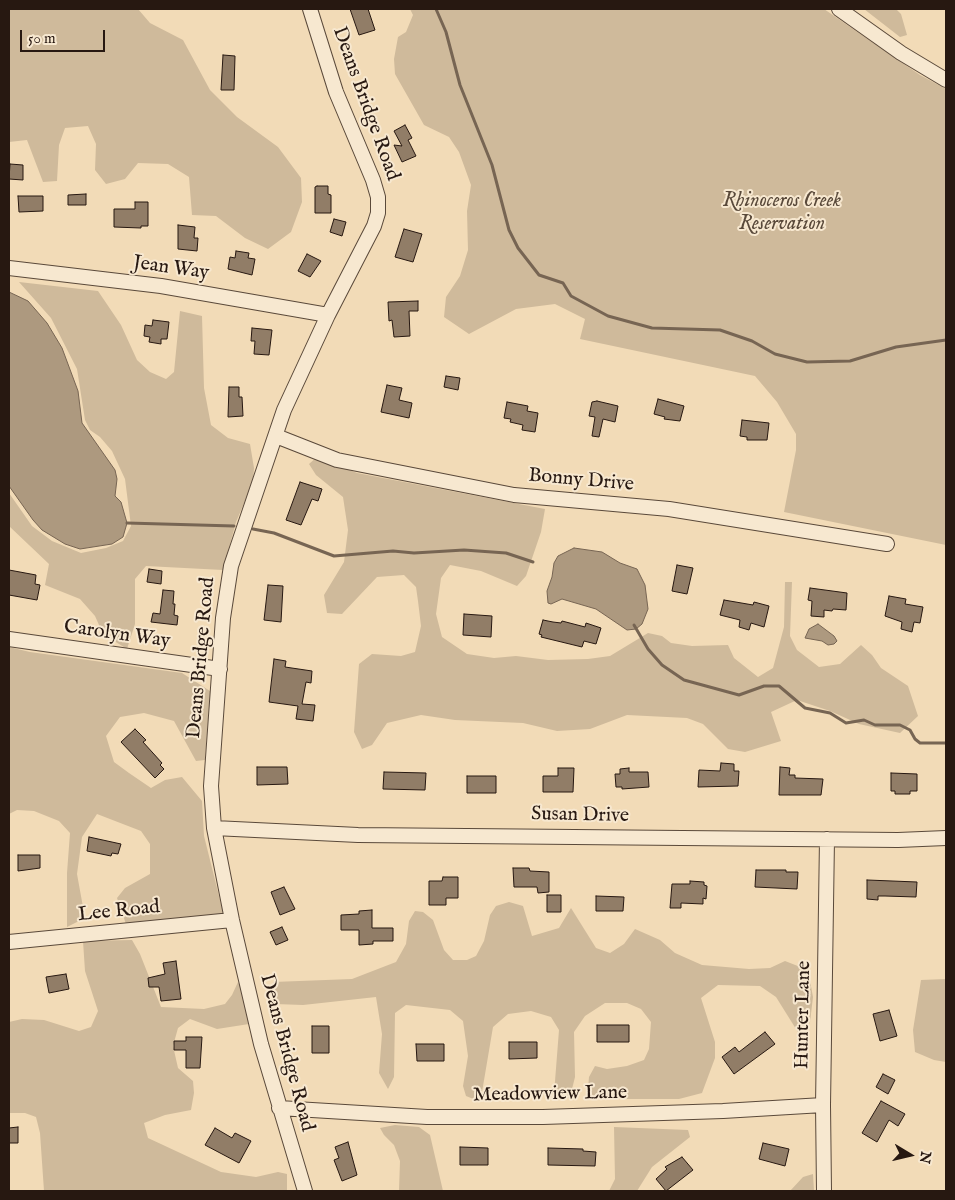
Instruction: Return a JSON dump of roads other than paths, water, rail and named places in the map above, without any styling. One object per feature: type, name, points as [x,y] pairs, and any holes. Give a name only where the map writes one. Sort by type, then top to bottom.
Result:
[{"type":"street","name":"Deans Bridge Road","points":[[304,1191],[279,1108],[232,920],[214,828],[212,786],[226,591],[231,566],[284,410],[328,315],[374,226],[378,213],[378,197],[336,92],[310,9]]},
{"type":"street","points":[[839,9],[901,53],[946,80]]},
{"type":"street","name":"Jean Way","points":[[9,268],[161,286],[328,315]]},
{"type":"street","name":"Bonny Drive","points":[[276,436],[336,460],[514,495],[668,509],[887,544]]},
{"type":"street","name":"Carolyn Way","points":[[9,639],[220,669]]},
{"type":"street","name":"Susan Drive","points":[[214,828],[358,835],[826,839],[946,838]]},
{"type":"street","name":"Hunter Lane","points":[[824,1191],[826,839]]},
{"type":"street","name":"Lee Road","points":[[9,942],[232,920]]},
{"type":"street","name":"Meadowview Lane","points":[[279,1108],[428,1117],[543,1117],[723,1111],[823,1104]]},
{"type":"waterway","points":[[436,9],[446,32],[460,85],[492,165],[509,230],[518,248],[539,275],[563,283],[571,296],[608,316],[652,328],[720,330],[752,341],[775,354],[807,362],[850,361],[896,347],[946,340]]},
{"type":"waterway","points":[[127,523],[234,526]]},
{"type":"waterway","points":[[253,529],[274,533],[334,556],[393,551],[414,553],[464,550],[506,553],[533,562]]},
{"type":"waterway","points":[[634,625],[648,649],[662,665],[684,680],[739,695],[764,686],[779,686],[805,708],[830,713],[846,723],[864,720],[875,725],[900,725],[910,730],[915,739],[920,743],[946,743]]},
{"type":"park label","name":"Rhinoceros Creek Reservation","points":[[782,214]]}]
